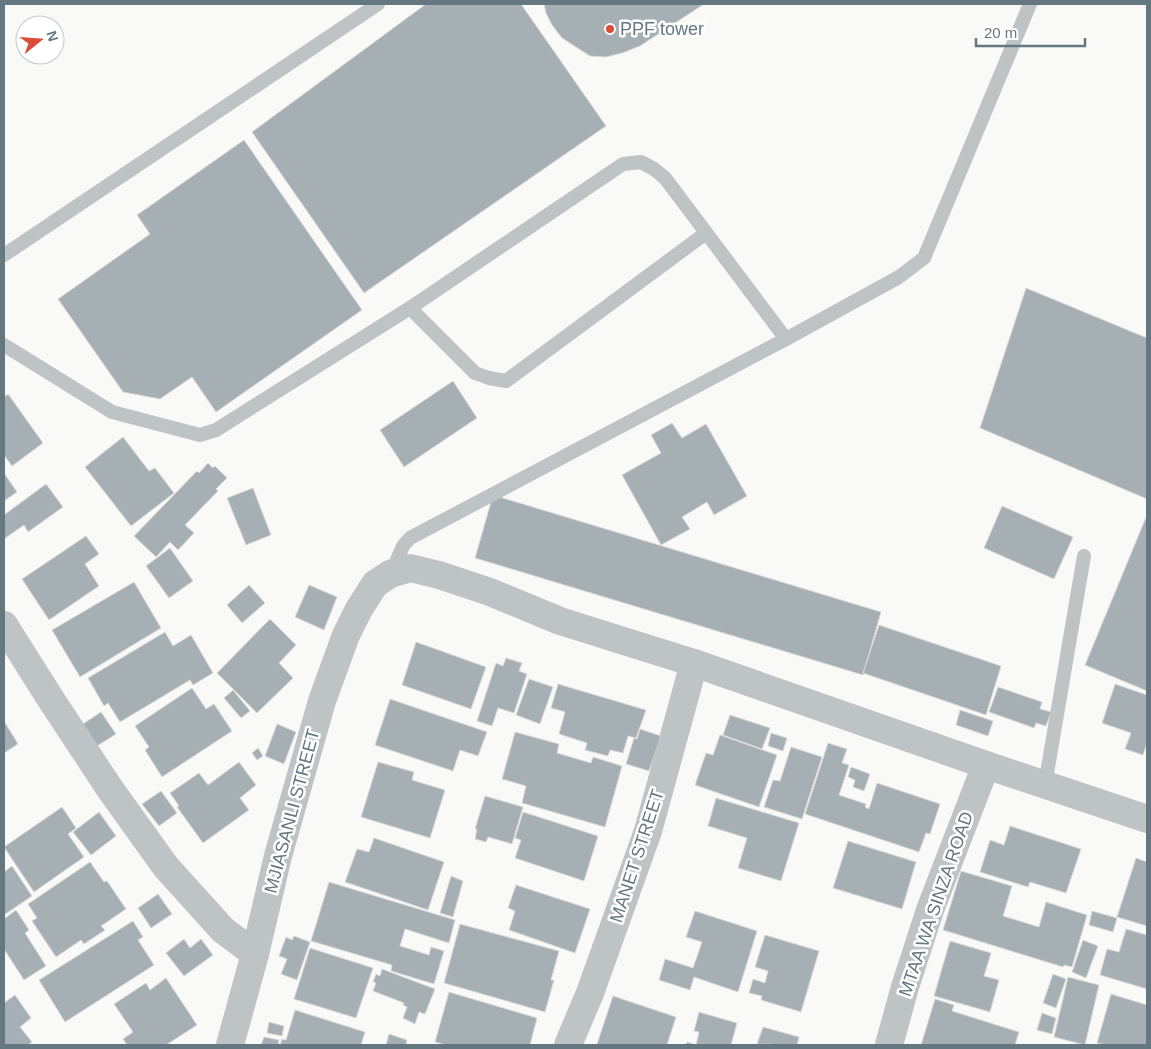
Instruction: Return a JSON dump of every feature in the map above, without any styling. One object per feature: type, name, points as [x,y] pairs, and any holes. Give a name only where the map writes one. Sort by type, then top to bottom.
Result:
[{"type":"street","points":[[383,579],[410,568],[439,575],[490,592],[560,621],[694,663],[1147,819]]},
{"type":"street","name":"MJIASANLI STREET","points":[[230,1045],[255,954],[278,856],[322,701],[346,635],[359,609],[383,579]]},
{"type":"street","points":[[4,625],[110,789],[166,867],[224,930],[255,954]]},
{"type":"street","name":"MANET STREET","points":[[568,1045],[596,976],[648,831],[694,663]]},
{"type":"street","name":"MTAA WA SINZA ROAD","points":[[889,1045],[905,987],[930,910],[986,765]]},
{"type":"lane","points":[[4,255],[378,4]]},
{"type":"lane","points":[[383,579],[410,538],[786,339],[899,277],[924,258],[1030,4]]},
{"type":"lane","points":[[4,345],[112,412],[200,435],[216,430],[410,308],[623,164],[641,162],[665,178],[786,339]]},
{"type":"lane","points":[[410,308],[475,373],[506,381],[706,233]]},
{"type":"lane","points":[[1045,785],[1084,556]]},
{"type":"building","points":[[426,4],[521,4],[606,126],[364,293],[252,132]]},
{"type":"building","name":"PPF tower","points":[[544,4],[704,4],[640,46],[606,57],[590,56],[562,38],[552,25]]},
{"type":"building","points":[[244,140],[362,310],[216,412],[192,377],[160,399],[123,392],[58,299],[150,234],[137,215]]},
{"type":"building","points":[[1026,288],[1147,338],[1147,499],[980,428]]},
{"type":"building","points":[[453,381],[477,418],[404,467],[380,430]]},
{"type":"building","points":[[8,394],[43,443],[12,466],[4,455],[4,397]]},
{"type":"building","points":[[672,423],[682,438],[706,424],[747,496],[714,515],[707,502],[682,517],[690,529],[661,545],[622,475],[661,453],[651,435]]},
{"type":"building","points":[[123,437],[149,471],[155,468],[174,493],[131,526],[85,467]]},
{"type":"building","points":[[208,463],[213,468],[215,466],[227,478],[216,489],[218,491],[185,525],[194,533],[178,550],[170,542],[156,557],[134,536],[197,471],[199,473]]},
{"type":"building","points":[[4,473],[17,492],[4,501]]},
{"type":"building","points":[[46,484],[63,507],[28,532],[24,525],[4,539],[4,515]]},
{"type":"building","points":[[253,488],[271,535],[246,545],[227,498]]},
{"type":"building","points":[[493,495],[881,612],[863,675],[475,558]]},
{"type":"building","points":[[1002,506],[1073,537],[1054,579],[984,548]]},
{"type":"building","points":[[1147,515],[1147,691],[1085,665]]},
{"type":"building","points":[[86,536],[99,554],[85,564],[99,586],[49,620],[22,579]]},
{"type":"building","points":[[170,548],[193,581],[169,598],[146,566]]},
{"type":"building","points":[[134,582],[161,628],[80,677],[52,630]]},
{"type":"building","points":[[249,585],[265,603],[242,623],[227,605]]},
{"type":"building","points":[[309,585],[337,597],[324,630],[295,617]]},
{"type":"building","points":[[270,619],[296,645],[279,663],[293,678],[257,713],[217,673]]},
{"type":"building","points":[[879,625],[1001,666],[986,715],[863,673]]},
{"type":"building","points":[[165,632],[173,646],[191,635],[213,673],[193,685],[190,680],[120,722],[108,703],[104,706],[88,678]]},
{"type":"building","points":[[416,642],[486,667],[471,709],[402,685]]},
{"type":"building","points":[[506,658],[522,663],[519,671],[527,674],[514,713],[498,708],[492,726],[477,721],[496,663],[503,666]]},
{"type":"building","points":[[529,679],[553,687],[540,724],[516,715]]},
{"type":"building","points":[[558,684],[646,710],[636,738],[628,736],[623,753],[610,750],[608,756],[585,750],[587,743],[559,734],[565,712],[551,708]]},
{"type":"building","points":[[1115,684],[1147,695],[1147,743],[1143,755],[1125,749],[1131,733],[1102,723]]},
{"type":"building","points":[[998,687],[1042,702],[1040,709],[1051,712],[1046,726],[1036,723],[1034,728],[989,712]]},
{"type":"building","points":[[192,688],[206,709],[214,704],[232,731],[162,777],[145,750],[149,747],[135,726]]},
{"type":"building","points":[[233,690],[250,711],[241,718],[224,698]]},
{"type":"building","points":[[390,699],[487,732],[478,756],[460,750],[453,771],[375,745]]},
{"type":"building","points":[[960,710],[993,721],[988,736],[956,725]]},
{"type":"building","points":[[101,712],[116,734],[97,746],[83,724]]},
{"type":"building","points":[[730,715],[770,728],[762,749],[723,735]]},
{"type":"building","points":[[4,721],[18,744],[4,753]]},
{"type":"building","points":[[277,724],[296,732],[284,764],[265,756]]},
{"type":"building","points":[[640,729],[661,736],[649,771],[626,764],[634,738],[637,739]]},
{"type":"building","points":[[515,732],[559,744],[557,753],[591,763],[593,757],[622,766],[605,827],[522,803],[526,786],[502,779]]},
{"type":"building","points":[[771,733],[787,738],[783,751],[768,746]]},
{"type":"building","points":[[720,735],[777,755],[759,807],[695,785],[706,753],[713,755]]},
{"type":"building","points":[[828,743],[847,749],[842,763],[849,765],[839,795],[866,804],[865,807],[869,809],[877,783],[940,804],[930,834],[926,833],[919,852],[805,814]]},
{"type":"building","points":[[791,747],[822,757],[802,819],[764,807],[773,780],[780,781]]},
{"type":"building","points":[[258,748],[263,756],[257,760],[252,753]]},
{"type":"building","points":[[239,762],[256,785],[240,798],[249,810],[203,843],[177,807],[179,806],[170,793],[199,773],[208,785]]},
{"type":"building","points":[[378,762],[414,772],[412,780],[445,790],[430,838],[361,817]]},
{"type":"building","points":[[851,767],[870,774],[864,791],[853,787],[855,780],[848,777]]},
{"type":"building","points":[[161,791],[177,813],[159,826],[142,804]]},
{"type":"building","points":[[485,796],[523,807],[512,844],[488,837],[486,842],[475,839],[477,829],[475,829]]},
{"type":"building","points":[[716,798],[799,823],[781,881],[738,868],[747,838],[708,826]]},
{"type":"building","points":[[62,807],[76,828],[68,834],[84,857],[34,892],[4,847]]},
{"type":"building","points":[[99,812],[116,836],[91,855],[73,832]]},
{"type":"building","points":[[523,812],[598,836],[584,881],[515,858],[521,840],[515,838]]},
{"type":"building","points":[[1010,826],[1081,849],[1066,893],[1030,882],[1028,887],[980,872],[990,840],[1004,845]]},
{"type":"building","points":[[374,838],[444,862],[428,910],[345,882],[357,849],[369,852]]},
{"type":"building","points":[[848,841],[916,862],[902,909],[833,888]]},
{"type":"building","points":[[1136,858],[1147,862],[1147,926],[1117,917]]},
{"type":"building","points":[[90,862],[104,882],[107,881],[126,909],[101,926],[105,930],[84,944],[81,940],[56,957],[32,921],[37,918],[28,904]]},
{"type":"building","points":[[12,866],[32,896],[4,915],[4,872]]},
{"type":"building","points":[[961,871],[1012,886],[1003,916],[1039,927],[1046,902],[1087,915],[1072,967],[1064,965],[1063,967],[943,930]]},
{"type":"building","points":[[451,876],[463,881],[453,917],[440,913]]},
{"type":"building","points":[[329,882],[455,920],[449,943],[405,929],[400,946],[429,955],[431,947],[444,951],[434,984],[391,971],[392,965],[311,941]]},
{"type":"building","points":[[516,885],[590,909],[575,953],[509,930],[515,911],[508,908]]},
{"type":"building","points":[[158,894],[172,914],[151,928],[138,908]]},
{"type":"building","points":[[16,910],[29,930],[25,933],[46,966],[24,980],[4,949],[4,919]]},
{"type":"building","points":[[695,911],[757,931],[738,992],[694,977],[690,990],[659,980],[665,959],[693,968],[702,942],[686,937]]},
{"type":"building","points":[[1092,911],[1117,918],[1113,932],[1089,925]]},
{"type":"building","points":[[133,921],[143,937],[138,940],[154,965],[65,1022],[39,980]]},
{"type":"building","points":[[460,924],[559,951],[551,980],[554,980],[545,1012],[444,983]]},
{"type":"building","points":[[1126,929],[1147,935],[1147,989],[1100,975],[1107,949],[1119,952]]},
{"type":"building","points":[[765,935],[819,951],[801,1012],[761,1000],[762,996],[749,993],[753,979],[765,983],[768,971],[755,967]]},
{"type":"building","points":[[294,936],[310,942],[297,980],[281,974],[287,959],[279,956],[286,937],[292,940]]},
{"type":"building","points":[[184,939],[190,948],[201,939],[213,955],[184,976],[166,953]]},
{"type":"building","points":[[1083,940],[1098,946],[1086,978],[1072,972]]},
{"type":"building","points":[[950,941],[991,953],[984,976],[999,980],[990,1012],[934,996]]},
{"type":"building","points":[[310,948],[373,968],[356,1018],[294,999]]},
{"type":"building","points":[[382,969],[435,989],[425,1014],[419,1012],[415,1024],[403,1018],[407,1007],[403,1005],[404,1003],[373,991],[376,983],[373,982],[376,974],[380,976]]},
{"type":"building","points":[[1053,974],[1066,979],[1056,1008],[1043,1003]]},
{"type":"building","points":[[1068,977],[1099,985],[1085,1045],[1054,1037]]},
{"type":"building","points":[[166,978],[197,1025],[166,1045],[127,1045],[123,1039],[133,1032],[114,1004],[146,983],[150,990]]},
{"type":"building","points":[[449,992],[537,1018],[530,1045],[446,1045],[435,1042]]},
{"type":"building","points":[[1111,994],[1147,1005],[1147,1045],[1106,1045],[1097,1043]]},
{"type":"building","points":[[15,995],[31,1018],[20,1027],[32,1042],[28,1045],[4,1045],[4,1003]]},
{"type":"building","points":[[613,996],[676,1017],[667,1045],[597,1044]]},
{"type":"building","points":[[935,999],[954,1005],[952,1011],[1019,1032],[1015,1045],[921,1045]]},
{"type":"building","points":[[295,1010],[365,1032],[361,1045],[280,1045],[282,1039],[286,1040]]},
{"type":"building","points":[[699,1012],[737,1023],[731,1045],[696,1045],[699,1032],[694,1031]]},
{"type":"building","points":[[1042,1013],[1056,1018],[1052,1034],[1037,1030]]},
{"type":"building","points":[[269,1022],[284,1026],[282,1036],[267,1033]]},
{"type":"building","points":[[763,1027],[799,1037],[797,1045],[757,1044]]},
{"type":"building","points":[[389,1034],[407,1040],[406,1045],[386,1045]]},
{"type":"building","points":[[264,1037],[279,1040],[278,1045],[261,1045]]},
{"type":"place","name":"PPF tower","points":[[610,29]]}]
